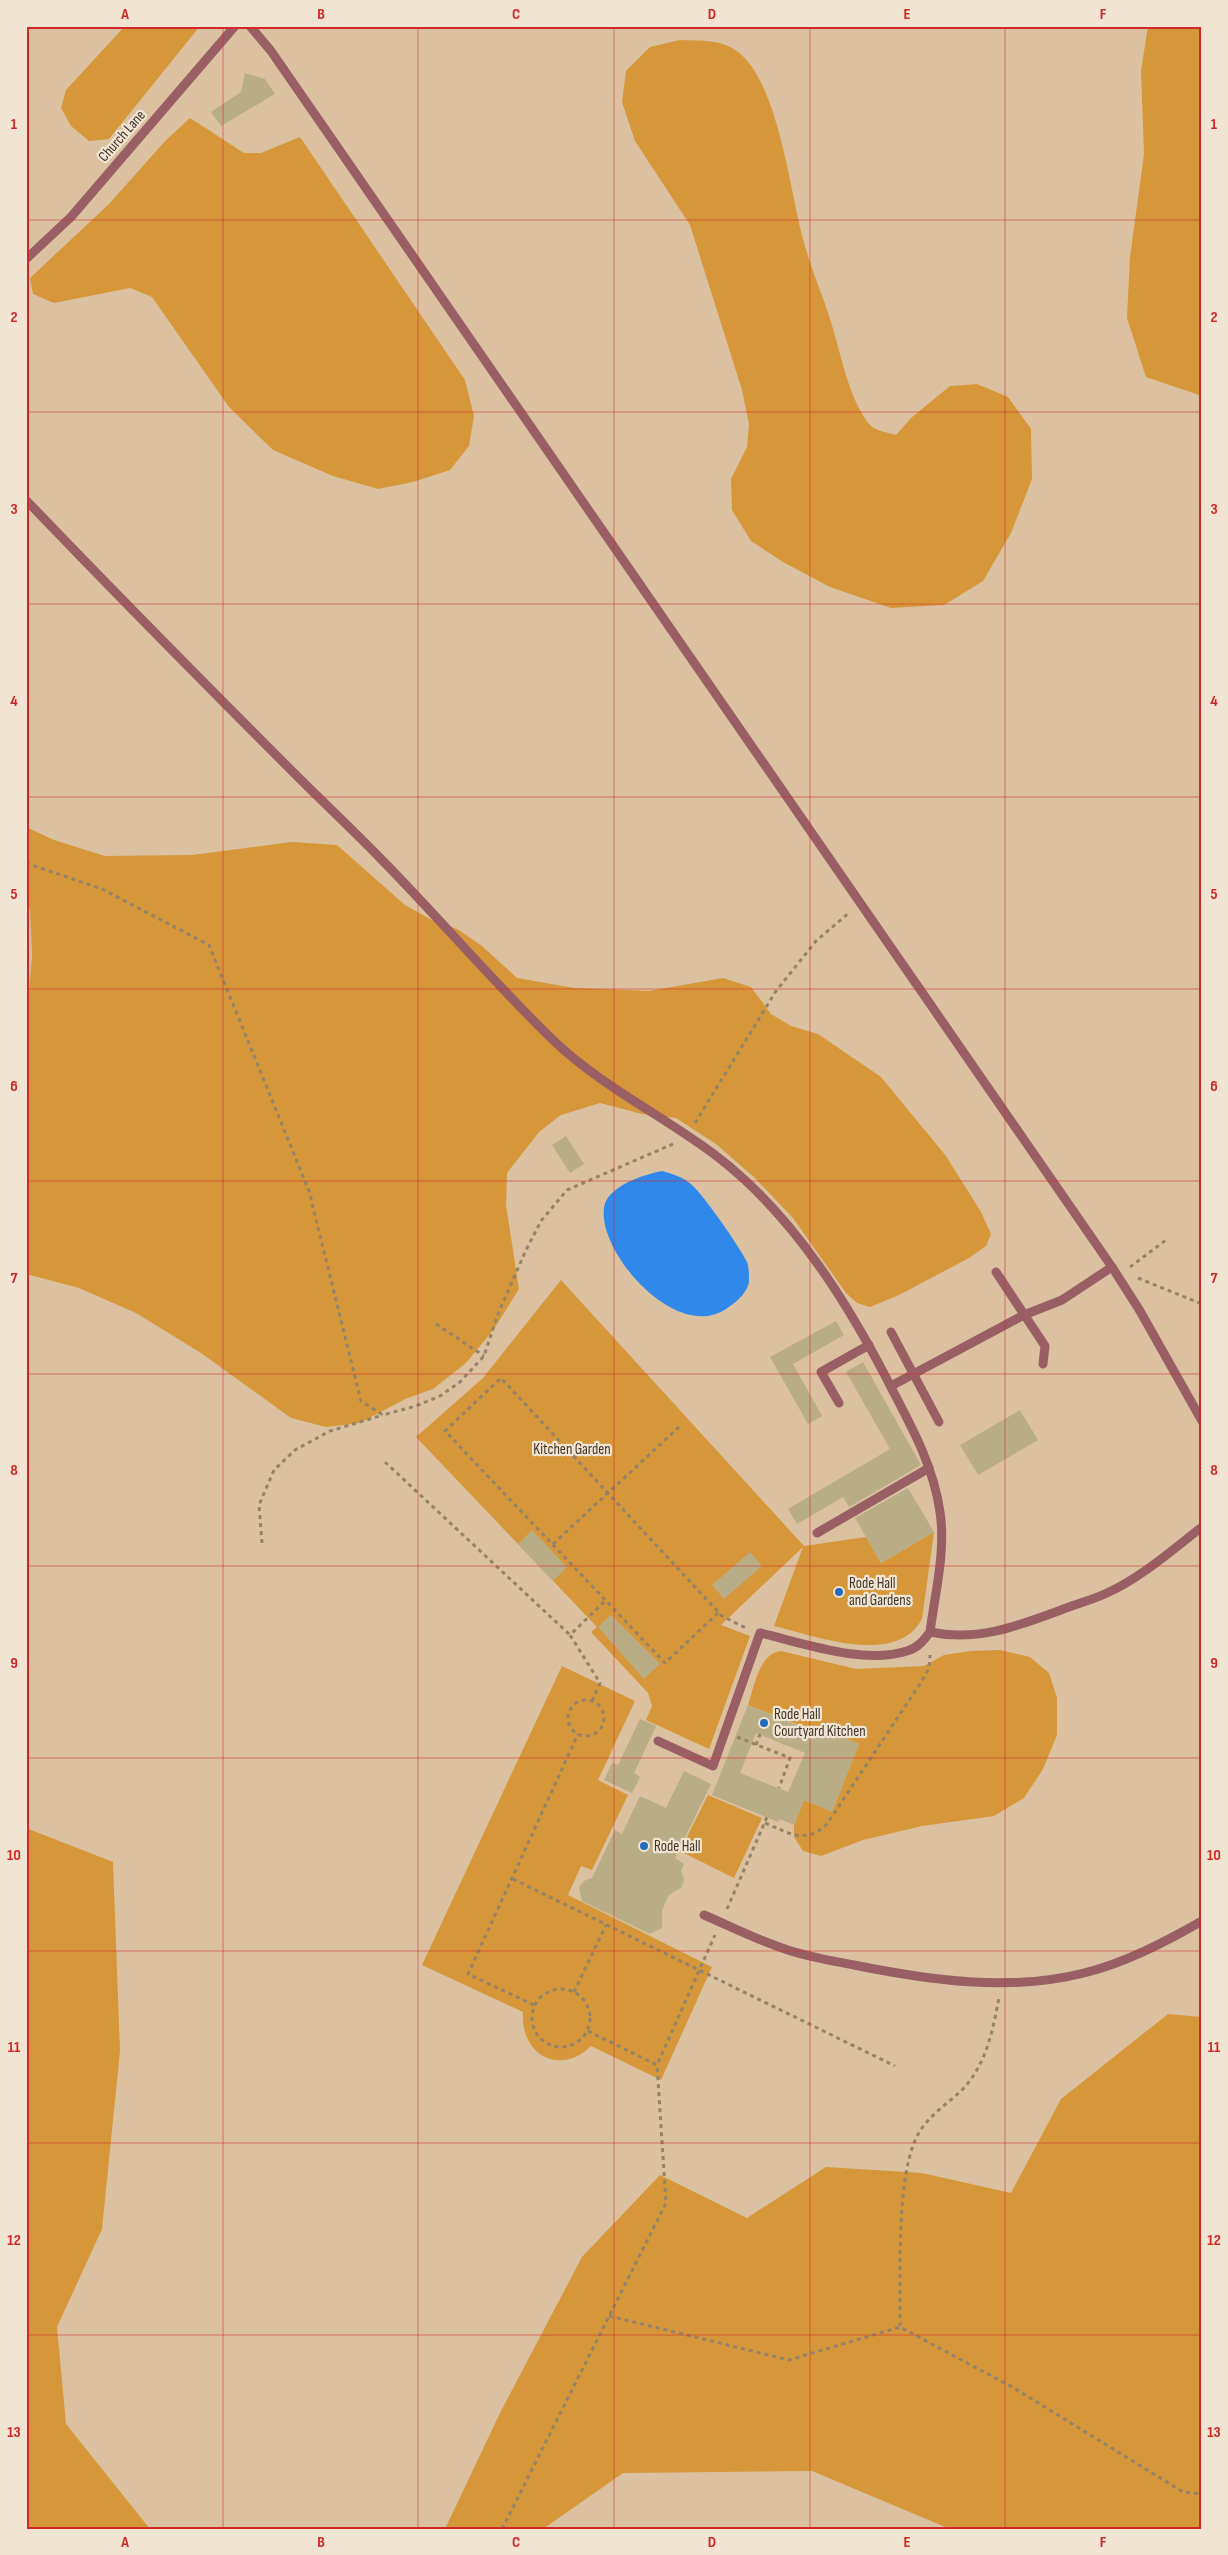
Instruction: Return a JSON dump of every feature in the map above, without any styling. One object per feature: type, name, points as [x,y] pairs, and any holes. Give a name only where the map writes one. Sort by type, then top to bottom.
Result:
[{"type":"street","name":"Church Lane","points":[[26,259],[71,217],[235,26]]},
{"type":"street","points":[[250,26],[282,68],[1112,1267],[1140,1311],[1202,1421]]},
{"type":"street","points":[[26,500],[382,860],[556,1043],[619,1092],[688,1135],[722,1160],[755,1190],[790,1229],[842,1300],[869,1345],[916,1435],[929,1468],[940,1513],[942,1534],[930,1632],[921,1643],[907,1652],[862,1656],[760,1633],[713,1766],[658,1741]]},
{"type":"street","points":[[891,1386],[1024,1314],[1062,1300],[1112,1267]]},
{"type":"street","points":[[996,1272],[1045,1346],[1043,1364]]},
{"type":"street","points":[[891,1332],[939,1422]]},
{"type":"street","points":[[839,1403],[821,1372],[869,1345]]},
{"type":"street","points":[[817,1534],[929,1468]]},
{"type":"street","points":[[930,1632],[950,1636],[975,1636],[1000,1631],[1108,1592],[1155,1564],[1202,1527]]},
{"type":"street","points":[[704,1915],[789,1950],[830,1961],[949,1980],[1002,1982],[1084,1973],[1125,1959],[1174,1937],[1202,1921]]},
{"type":"path","points":[[26,863],[102,889],[209,945],[309,1191],[361,1401],[383,1415]]},
{"type":"path","points":[[262,1543],[259,1505],[274,1470],[295,1450],[330,1431],[416,1406],[440,1396],[460,1382],[484,1356],[498,1314],[541,1221],[568,1190],[688,1135],[776,991],[816,941],[860,904]]},
{"type":"path","points":[[1124,1272],[1166,1240]]},
{"type":"path","points":[[1112,1267],[1202,1304]]},
{"type":"path","points":[[436,1324],[484,1356]]},
{"type":"path","points":[[718,1613],[665,1663],[445,1431],[501,1378],[718,1613],[726,1620],[760,1633]]},
{"type":"path","points":[[553,1544],[679,1427]]},
{"type":"path","points":[[385,1462],[570,1635],[600,1683],[592,1701]]},
{"type":"path","points":[[570,1635],[606,1600]]},
{"type":"path","points":[[765,1823],[800,1836],[816,1834],[827,1824],[925,1676],[929,1668],[930,1632]]},
{"type":"path","points":[[586,1700],[592,1701],[601,1709],[604,1720],[602,1725],[599,1730],[589,1736],[578,1734],[569,1726],[568,1714],[575,1704],[586,1700]]},
{"type":"path","points":[[725,1733],[790,1758],[779,1788]]},
{"type":"path","points":[[534,2006],[468,1974],[578,1734]]},
{"type":"path","points":[[756,1744],[760,1734]]},
{"type":"path","points":[[502,2529],[666,2203],[657,2064],[767,1817]]},
{"type":"path","points":[[513,1879],[895,2066]]},
{"type":"path","points":[[574,1992],[606,1925]]},
{"type":"path","points":[[900,2327],[904,2187],[910,2153],[920,2130],[963,2089],[981,2064],[994,2025],[1002,1982]]},
{"type":"path","points":[[556,1989],[574,1992],[588,2006],[590,2016],[588,2031],[578,2042],[569,2047],[549,2046],[541,2040],[532,2024],[534,2006],[540,1998],[556,1989]]},
{"type":"path","points":[[588,2031],[657,2064]]},
{"type":"path","points":[[609,2316],[789,2360],[900,2327],[1014,2388],[1183,2492],[1202,2494]]},
{"type":"green space","points":[[125,26],[200,26],[109,139],[89,141],[71,126],[61,108],[66,90]]},
{"type":"green space","points":[[1148,26],[1202,26],[1202,396],[1146,377],[1127,318],[1130,257],[1144,154],[1141,71]]},
{"type":"green space","points":[[680,40],[710,41],[732,48],[752,67],[763,87],[781,139],[806,251],[853,394],[864,417],[871,426],[880,431],[896,435],[911,418],[950,386],[977,384],[1008,397],[1031,429],[1032,479],[1011,533],[983,581],[944,605],[891,608],[830,587],[783,562],[751,541],[732,510],[731,479],[747,447],[749,424],[742,390],[690,225],[635,141],[622,102],[626,71],[650,47]]},
{"type":"green space","points":[[190,118],[244,153],[261,153],[300,137],[465,380],[474,416],[469,446],[450,470],[413,482],[378,489],[333,476],[273,450],[229,407],[152,297],[130,288],[54,303],[33,294],[30,278],[109,204],[166,140]]},
{"type":"green space","points":[[26,827],[54,840],[105,856],[192,855],[292,842],[337,845],[405,905],[432,920],[457,929],[482,946],[517,978],[574,988],[649,991],[723,978],[751,987],[771,1014],[791,1026],[818,1034],[881,1077],[946,1156],[981,1212],[991,1234],[986,1246],[969,1258],[899,1295],[870,1307],[857,1303],[846,1293],[793,1218],[755,1178],[716,1144],[676,1118],[642,1114],[600,1103],[561,1115],[539,1132],[507,1173],[506,1205],[519,1289],[494,1329],[466,1363],[433,1389],[405,1399],[360,1423],[326,1427],[291,1418],[201,1353],[136,1313],[79,1288],[26,1274],[26,1029],[32,955],[30,909],[26,903]]},
{"type":"green space","name":"Kitchen Garden","points":[[561,1280],[804,1546],[866,1537],[881,1563],[934,1532],[922,1619],[910,1633],[894,1642],[875,1645],[854,1644],[832,1641],[774,1626],[803,1547],[721,1625],[750,1636],[709,1749],[646,1720],[652,1706],[648,1693],[591,1632],[597,1627],[416,1437],[483,1378]]},
{"type":"green space","points":[[1000,1650],[1030,1657],[1049,1673],[1057,1698],[1057,1735],[1043,1769],[1024,1798],[994,1816],[922,1826],[863,1840],[821,1856],[803,1851],[794,1837],[794,1825],[804,1800],[832,1811],[859,1744],[811,1725],[809,1729],[748,1705],[755,1681],[762,1664],[767,1658],[781,1651],[856,1669],[924,1666],[944,1655],[971,1651]]},
{"type":"green space","points":[[562,1666],[635,1701],[598,1780],[628,1795],[592,1870],[581,1866],[568,1895],[712,1967],[661,2080],[591,2046],[579,2055],[566,2060],[555,2060],[544,2056],[535,2049],[528,2039],[524,2027],[523,2012],[422,1965]]},
{"type":"green space","points":[[708,1795],[762,1818],[734,1878],[680,1851]]},
{"type":"green space","points":[[26,1828],[113,1862],[120,2051],[102,2229],[57,2327],[66,2424],[150,2529],[26,2529]]},
{"type":"green space","points":[[1168,2014],[1202,2017],[1202,2529],[950,2529],[812,2471],[623,2473],[543,2529],[445,2529],[501,2411],[582,2257],[660,2175],[747,2218],[826,2167],[922,2173],[1011,2193],[1061,2099]]},
{"type":"water","points":[[662,1171],[685,1180],[698,1191],[747,1262],[749,1281],[746,1290],[737,1301],[726,1309],[703,1316],[679,1312],[656,1298],[634,1278],[617,1254],[607,1231],[604,1210],[611,1194],[628,1182]]},
{"type":"building","points":[[245,73],[265,79],[275,94],[221,126],[211,112],[241,92]]},
{"type":"building","points":[[566,1136],[584,1164],[570,1173],[552,1145]]},
{"type":"building","points":[[836,1321],[844,1335],[793,1364],[822,1416],[808,1424],[770,1357]]},
{"type":"building","points":[[863,1362],[921,1465],[849,1507],[843,1497],[797,1524],[788,1509],[890,1449],[846,1372]]},
{"type":"building","points":[[1020,1410],[1038,1440],[978,1475],[960,1445]]},
{"type":"building","points":[[908,1488],[934,1532],[881,1563],[855,1518]]},
{"type":"building","points":[[532,1530],[567,1567],[553,1581],[518,1544]]},
{"type":"building","points":[[750,1552],[762,1566],[724,1599],[712,1585]]},
{"type":"building","points":[[611,1615],[660,1664],[644,1679],[598,1627]]},
{"type":"building","points":[[748,1705],[809,1730],[811,1725],[859,1744],[832,1812],[804,1800],[794,1825],[780,1819],[778,1822],[712,1795]],"holes":[[[756,1733],[805,1753],[788,1792],[740,1773]]]},
{"type":"building","points":[[640,1719],[656,1726],[634,1773],[640,1777],[632,1793],[604,1780],[612,1763],[618,1765]]},
{"type":"building","name":"Rode Hall","points":[[684,1771],[711,1784],[675,1858],[684,1864],[681,1871],[684,1879],[682,1887],[669,1895],[662,1910],[662,1928],[650,1934],[582,1901],[579,1887],[584,1881],[592,1878],[615,1830],[622,1834],[640,1796],[666,1808]]},
{"type":"place","name":"Rode Hall and Gardens","points":[[839,1592]]},
{"type":"place","name":"Rode Hall Courtyard Kitchen","points":[[764,1723]]},
{"type":"place","name":"Rode Hall","points":[[644,1846]]}]
